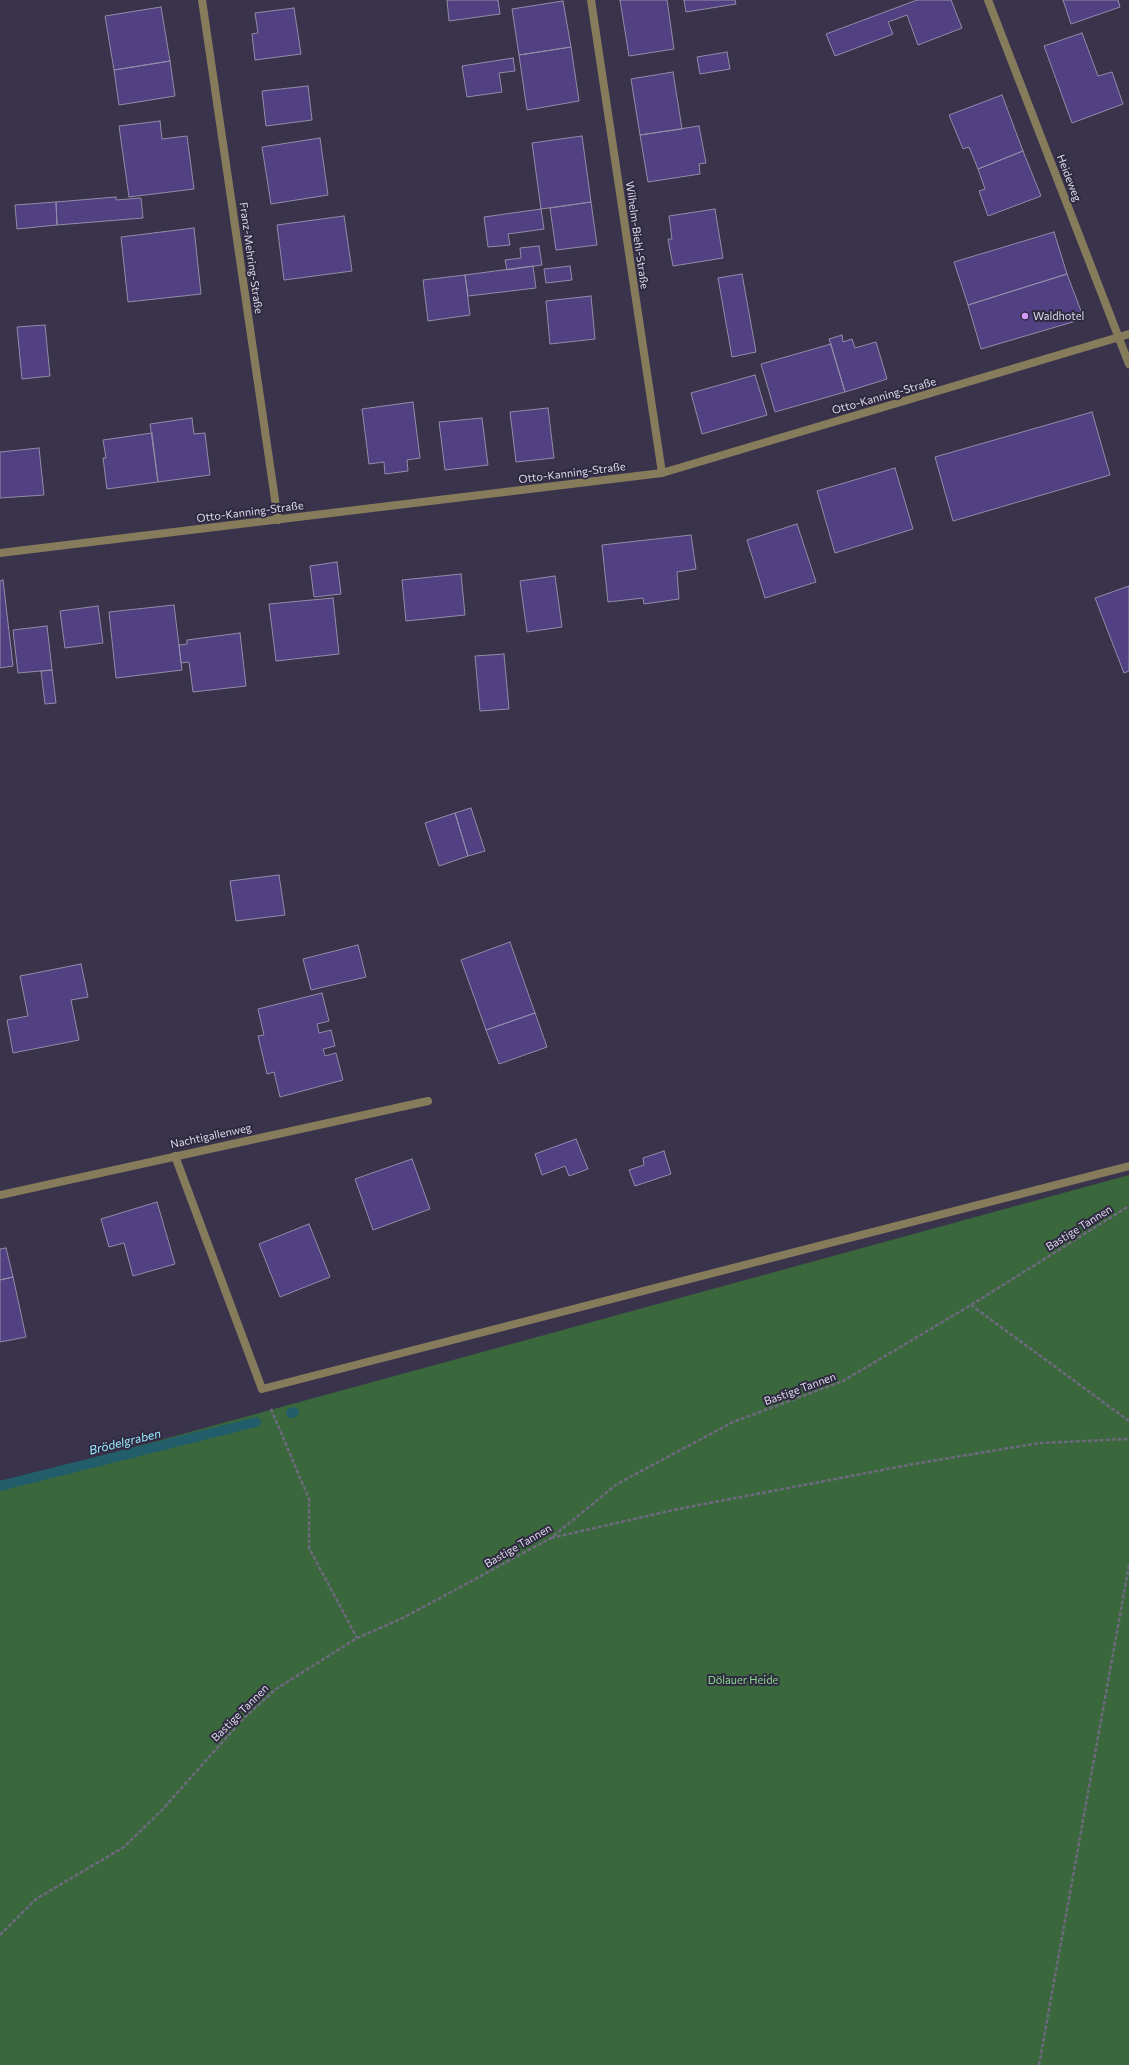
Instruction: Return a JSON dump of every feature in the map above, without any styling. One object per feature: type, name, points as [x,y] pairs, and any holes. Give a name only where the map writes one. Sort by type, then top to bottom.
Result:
[{"type":"street","name":"Franz-Mehring-Straße","points":[[202,0],[278,520]]},
{"type":"street","name":"Wilhelm-Biehl-Straße","points":[[591,0],[662,473]]},
{"type":"street","name":"Heideweg","points":[[988,0],[1129,364]]},
{"type":"street","name":"Otto-Kanning-Straße","points":[[0,553],[662,473],[1129,334]]},
{"type":"street","name":"Nachtigallenweg","points":[[0,1195],[428,1101]]},
{"type":"street","points":[[175,1156],[262,1388],[1129,1166]]},
{"type":"path","name":"Bastige Tannen","points":[[0,1935],[36,1899],[124,1847],[161,1811],[242,1720],[276,1689],[357,1638],[403,1618],[551,1538],[617,1484],[733,1422],[843,1381],[971,1305],[1129,1206]]},
{"type":"path","points":[[971,1305],[1129,1421]]},
{"type":"path","points":[[262,1388],[309,1499],[309,1548],[357,1638]]},
{"type":"path","points":[[551,1538],[678,1509],[922,1463],[1039,1443],[1129,1439]]},
{"type":"path","points":[[1039,2065],[1129,1565]]},
{"type":"green space","name":"Dölauer Heide","points":[[1129,1175],[1129,2065],[0,2065],[0,1484]]},
{"type":"building","points":[[447,0],[498,0],[500,14],[449,21]]},
{"type":"building","points":[[620,0],[667,0],[674,49],[629,56]]},
{"type":"building","points":[[684,0],[735,0],[736,4],[686,12]]},
{"type":"building","points":[[917,0],[951,0],[962,28],[918,45],[907,15],[888,22],[893,34],[835,56],[826,34]]},
{"type":"building","points":[[1063,0],[1118,0],[1120,7],[1071,24]]},
{"type":"building","points":[[563,1],[571,47],[519,55],[512,9]]},
{"type":"building","points":[[161,7],[170,61],[114,70],[105,16]]},
{"type":"building","points":[[294,8],[301,54],[255,60],[252,34],[258,33],[255,13]]},
{"type":"building","points":[[1082,33],[1098,76],[1112,72],[1123,104],[1072,123],[1044,46]]},
{"type":"building","points":[[571,47],[579,101],[527,110],[519,55]]},
{"type":"building","points":[[727,52],[730,69],[700,74],[697,57]]},
{"type":"building","points":[[513,58],[515,71],[499,73],[502,92],[467,97],[462,66]]},
{"type":"building","points":[[170,61],[175,96],[119,105],[114,70]]},
{"type":"building","points":[[673,72],[682,129],[640,135],[631,79]]},
{"type":"building","points":[[308,86],[312,120],[266,126],[262,91]]},
{"type":"building","points":[[1002,95],[1023,151],[978,169],[969,147],[963,149],[949,115]]},
{"type":"building","points":[[160,121],[162,139],[187,136],[194,189],[129,197],[119,126]]},
{"type":"building","points":[[699,126],[706,163],[699,164],[700,174],[648,182],[640,135]]},
{"type":"building","points":[[582,136],[591,202],[541,209],[532,143]]},
{"type":"building","points":[[320,138],[328,195],[271,204],[262,147]]},
{"type":"building","points":[[1023,151],[1041,196],[988,216],[979,191],[985,189],[978,169]]},
{"type":"building","points":[[116,197],[116,200],[141,198],[143,218],[57,225],[56,202]]},
{"type":"building","points":[[56,202],[57,225],[17,229],[15,205]]},
{"type":"building","points":[[591,202],[597,245],[556,250],[550,208]]},
{"type":"building","points":[[541,209],[544,229],[508,234],[510,245],[488,247],[484,217]]},
{"type":"building","points":[[715,209],[723,258],[673,266],[668,239],[672,239],[669,216]]},
{"type":"building","points":[[344,216],[352,271],[284,280],[277,225]]},
{"type":"building","points":[[194,228],[201,294],[128,302],[121,237]]},
{"type":"building","points":[[1054,232],[1067,274],[968,305],[954,262]]},
{"type":"building","points":[[539,246],[542,265],[507,270],[505,260],[521,258],[520,248]]},
{"type":"building","points":[[533,266],[536,288],[468,296],[465,275]]},
{"type":"building","points":[[570,266],[572,280],[546,283],[544,269]]},
{"type":"building","points":[[742,274],[756,352],[732,357],[718,278]]},
{"type":"building","name":"Waldhotel","points":[[1067,274],[1081,311],[1076,321],[981,349],[968,305]]},
{"type":"building","points":[[465,275],[470,315],[428,321],[423,280]]},
{"type":"building","points":[[591,296],[595,339],[550,344],[546,301]]},
{"type":"building","points":[[45,325],[50,376],[22,379],[17,327]]},
{"type":"building","points":[[842,335],[843,342],[852,339],[855,348],[876,342],[887,379],[845,392],[829,339]]},
{"type":"building","points":[[831,344],[845,392],[775,412],[761,364]]},
{"type":"building","points":[[755,375],[767,415],[702,434],[691,393]]},
{"type":"building","points":[[413,402],[420,458],[407,460],[408,471],[385,474],[384,462],[369,464],[362,409]]},
{"type":"building","points":[[548,408],[554,458],[516,462],[510,412]]},
{"type":"building","points":[[1092,412],[1110,475],[953,521],[935,457]]},
{"type":"building","points":[[192,418],[194,434],[205,433],[210,475],[158,482],[150,424]]},
{"type":"building","points":[[482,418],[488,465],[445,470],[439,422]]},
{"type":"building","points":[[152,433],[158,482],[107,489],[103,458],[106,458],[103,440]]},
{"type":"building","points":[[39,448],[44,495],[0,498],[0,452]]},
{"type":"building","points":[[895,468],[913,529],[835,553],[817,491]]},
{"type":"building","points":[[797,524],[816,582],[765,598],[747,540]]},
{"type":"building","points":[[691,535],[696,569],[677,572],[679,599],[644,604],[643,598],[608,602],[602,545]]},
{"type":"building","points":[[337,562],[341,594],[314,597],[310,566]]},
{"type":"building","points":[[461,574],[465,615],[406,621],[402,580]]},
{"type":"building","points":[[555,576],[562,627],[527,632],[520,581]]},
{"type":"building","points":[[3,580],[13,666],[0,668],[0,581]]},
{"type":"building","points":[[1129,586],[1129,671],[1124,673],[1095,598]]},
{"type":"building","points":[[333,598],[339,654],[276,661],[269,604]]},
{"type":"building","points":[[174,605],[182,670],[116,678],[109,612]]},
{"type":"building","points":[[98,606],[103,643],[65,648],[60,611]]},
{"type":"building","points":[[47,626],[52,670],[18,673],[13,630]]},
{"type":"building","points":[[240,633],[246,686],[193,692],[189,662],[181,663],[179,645],[187,644],[187,640]]},
{"type":"building","points":[[504,654],[509,709],[480,711],[475,656]]},
{"type":"building","points":[[52,670],[56,703],[45,704],[41,671]]},
{"type":"building","points":[[471,808],[485,851],[468,856],[455,813]]},
{"type":"building","points":[[455,813],[468,856],[439,866],[425,823]]},
{"type":"building","points":[[279,875],[285,915],[236,921],[230,881]]},
{"type":"building","points":[[510,942],[535,1013],[486,1030],[461,960]]},
{"type":"building","points":[[358,945],[366,977],[311,990],[303,959]]},
{"type":"building","points":[[81,964],[88,997],[71,1000],[79,1040],[13,1053],[7,1020],[28,1016],[20,976]]},
{"type":"building","points":[[322,993],[329,1021],[317,1024],[319,1033],[331,1030],[335,1046],[323,1049],[325,1056],[336,1053],[343,1080],[280,1097],[274,1072],[267,1074],[258,1036],[264,1035],[258,1009]]},
{"type":"building","points":[[535,1013],[547,1047],[499,1064],[486,1030]]},
{"type":"building","points":[[576,1139],[588,1169],[569,1176],[565,1166],[542,1175],[535,1154]]},
{"type":"building","points":[[664,1151],[671,1174],[635,1186],[629,1170],[644,1165],[643,1158]]},
{"type":"building","points":[[412,1159],[430,1209],[373,1230],[355,1179]]},
{"type":"building","points":[[157,1202],[175,1264],[133,1276],[124,1243],[109,1247],[101,1219]]},
{"type":"building","points":[[309,1224],[330,1277],[280,1297],[259,1244]]},
{"type":"building","points":[[6,1248],[13,1277],[0,1280],[0,1249]]},
{"type":"building","points":[[13,1277],[26,1337],[0,1342],[0,1280]]},
{"type":"waterway","name":"Brödelgraben","points":[[0,1486],[256,1422]]},
{"type":"place","name":"Waldhotel","points":[[1025,316]]}]
